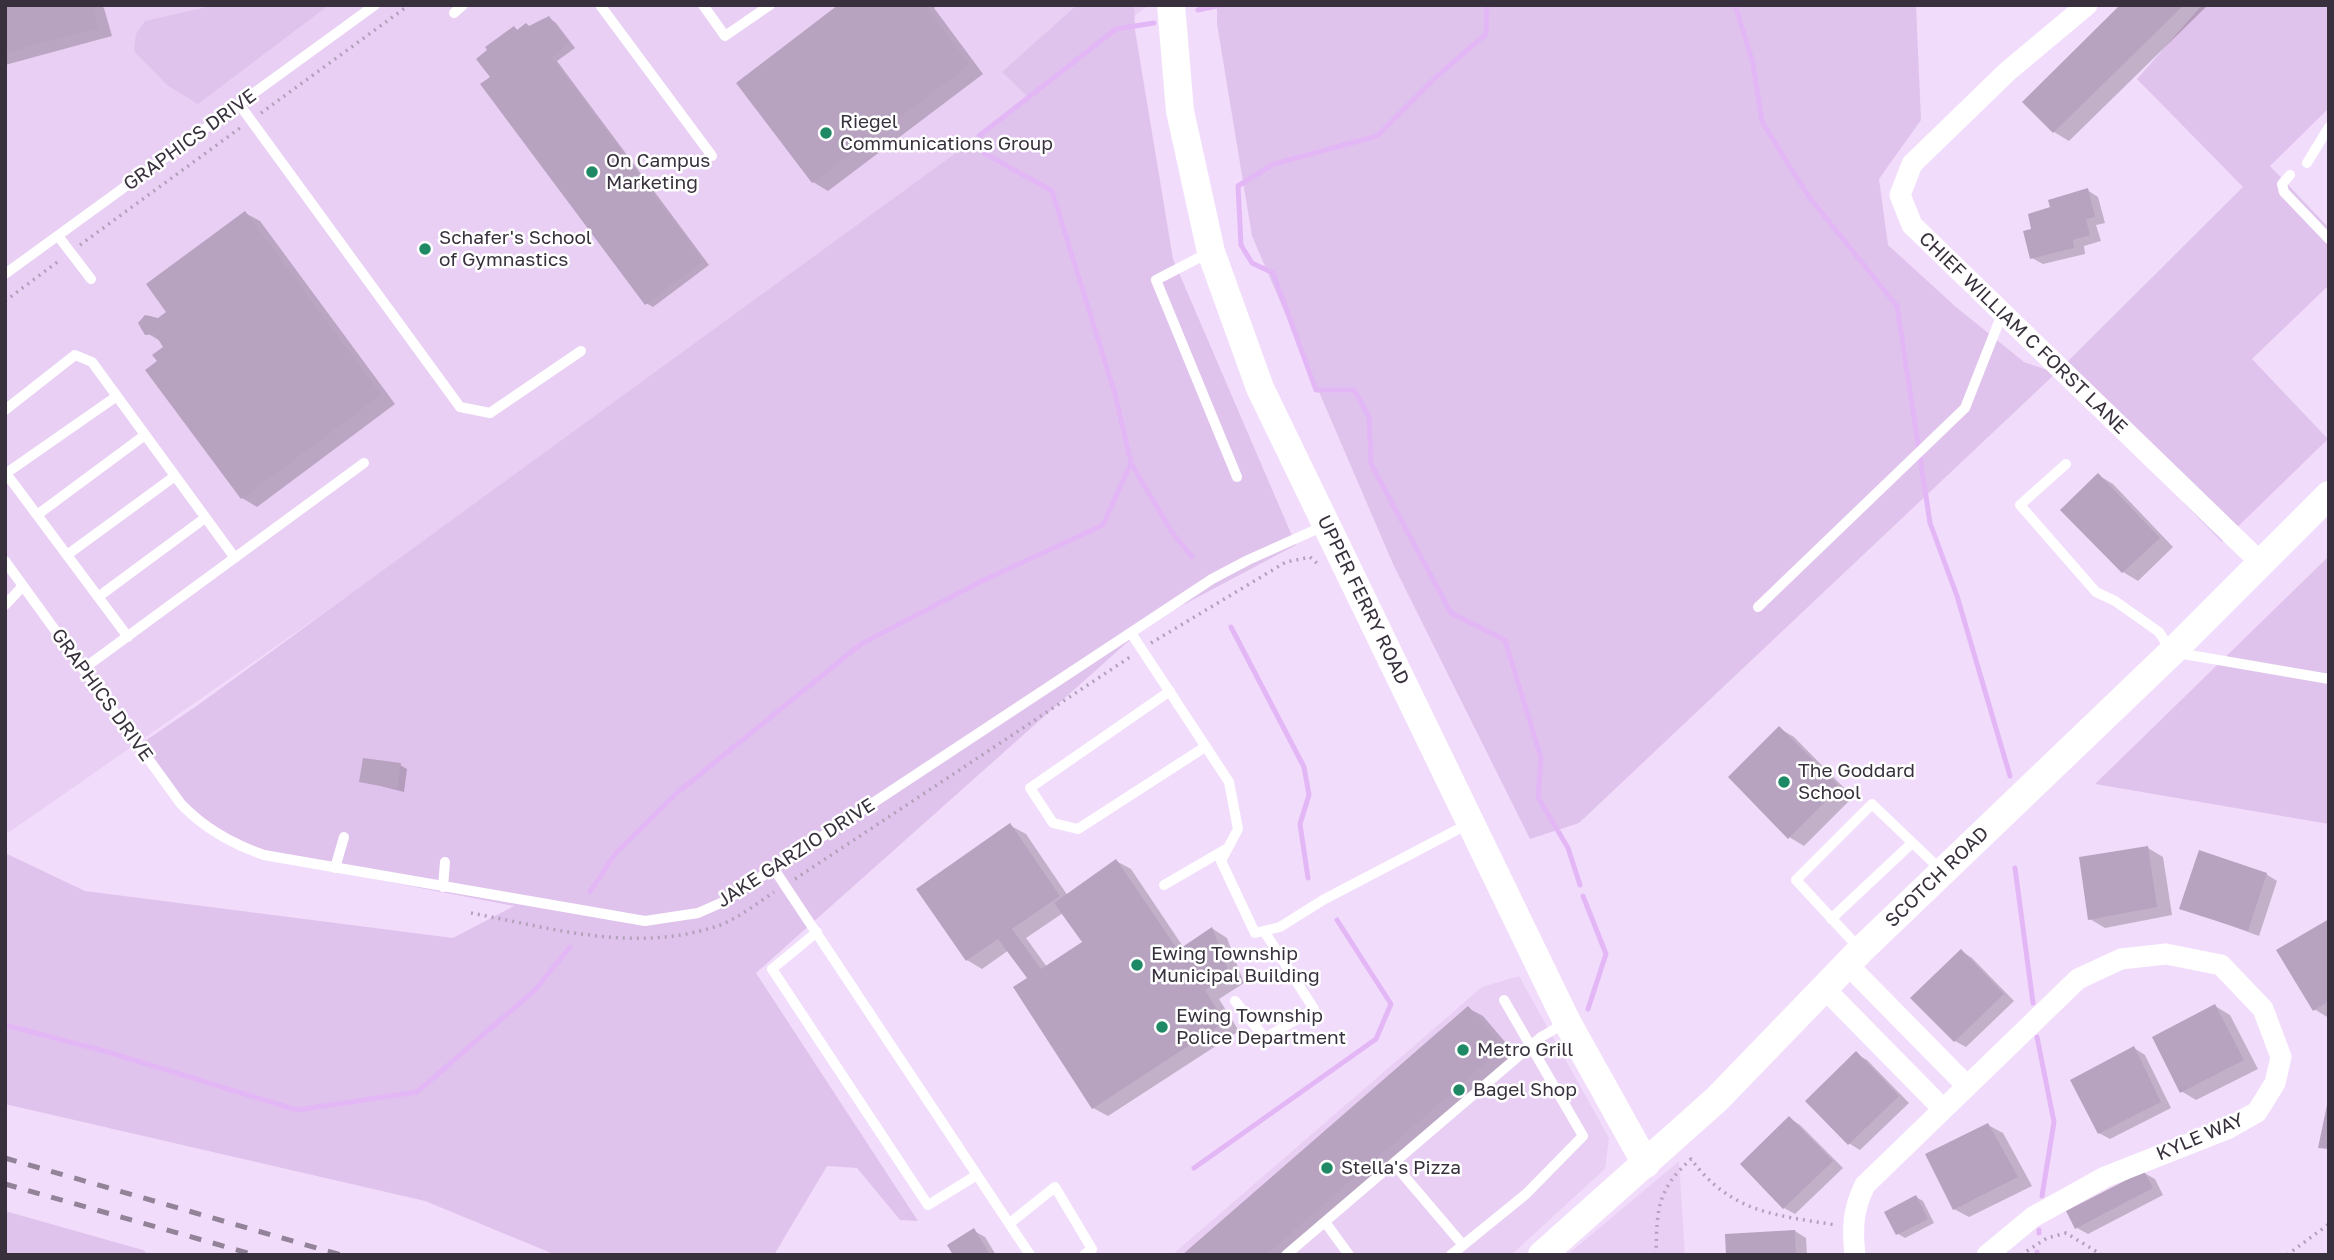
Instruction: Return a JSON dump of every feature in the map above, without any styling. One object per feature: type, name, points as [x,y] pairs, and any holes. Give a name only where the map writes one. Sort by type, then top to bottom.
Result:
[{"type":"main road","name":"UPPER FERRY ROAD","points":[[1171,5],[1180,111],[1211,252],[1260,388],[1567,1022],[1646,1164]]},
{"type":"main road","name":"SCOTCH ROAD","points":[[1542,1255],[1717,1099],[1854,957],[2172,652],[2329,495]]},
{"type":"street","name":"CHIEF WILLIAM C FORST LANE","points":[[2087,5],[1957,119],[1912,164],[1900,195],[1912,225],[2002,314],[2041,341],[2261,563]]},
{"type":"street","name":"KYLE WAY","points":[[1855,1255],[1852,1228],[1855,1205],[1865,1185],[2078,979],[2121,959],[2166,954],[2221,965],[2263,1009],[2281,1057],[2275,1083],[2257,1112],[2227,1129],[2105,1177],[2034,1217],[1987,1255]]},
{"type":"street","points":[[1854,957],[1967,1086]]},
{"type":"street","points":[[1824,988],[1943,1109]]},
{"type":"lane","name":"GRAPHICS DRIVE","points":[[5,274],[375,5]]},
{"type":"lane","points":[[600,5],[712,156]]},
{"type":"lane","points":[[703,5],[726,36],[770,5]]},
{"type":"lane","points":[[239,104],[460,407],[490,413],[581,351]]},
{"type":"lane","points":[[2307,163],[2329,127]]},
{"type":"lane","points":[[2290,175],[2282,184],[2284,192],[2329,239]]},
{"type":"lane","points":[[58,236],[91,279]]},
{"type":"lane","points":[[1211,252],[1156,280],[1237,477]]},
{"type":"lane","points":[[1758,607],[1965,408],[2002,314]]},
{"type":"lane","points":[[5,411],[75,355],[92,362],[235,558]]},
{"type":"lane","points":[[117,396],[6,473],[128,637]]},
{"type":"lane","points":[[37,516],[145,435]]},
{"type":"lane","points":[[83,669],[364,463]]},
{"type":"lane","points":[[2066,464],[2021,505],[2096,592],[2115,601],[2159,632],[2172,652],[2329,679]]},
{"type":"lane","points":[[67,555],[175,476]]},
{"type":"lane","points":[[98,597],[205,518]]},
{"type":"lane","name":"JAKE GARZIO DRIVE","points":[[203,825],[236,845],[264,855],[335,868],[620,918],[659,920],[698,913],[723,902],[774,869],[1212,579],[1326,525]]},
{"type":"lane","name":"GRAPHICS DRIVE","points":[[5,561],[181,804],[203,825]]},
{"type":"lane","points":[[5,605],[23,586]]},
{"type":"lane","points":[[1131,633],[1229,782],[1238,829],[1221,861],[1255,933],[1280,927],[1345,888],[1470,823]]},
{"type":"lane","points":[[1170,691],[1030,788],[1053,823],[1078,829],[1205,747]]},
{"type":"lane","points":[[1854,957],[1831,919],[1796,880],[1872,804],[1943,871]]},
{"type":"lane","points":[[335,868],[344,837]]},
{"type":"lane","points":[[1831,919],[1912,843]]},
{"type":"lane","points":[[1164,885],[1228,848]]},
{"type":"lane","points":[[443,887],[445,862]]},
{"type":"lane","points":[[774,869],[1030,1255]]},
{"type":"lane","points":[[1235,1001],[1265,1038],[1314,1009],[1264,930]]},
{"type":"lane","points":[[817,932],[772,969],[928,1205],[977,1175]]},
{"type":"lane","points":[[1451,1255],[1526,1194],[1583,1136],[1504,1000]]},
{"type":"lane","points":[[1286,1255],[1531,1045],[1567,1022]]},
{"type":"lane","points":[[1394,1164],[1462,1245]]},
{"type":"lane","points":[[1010,1223],[1055,1187],[1092,1249],[1084,1255]]},
{"type":"lane","points":[[1325,1222],[1349,1255]]},
{"type":"path","points":[[5,301],[410,5]]},
{"type":"path","points":[[471,913],[607,939],[671,938],[716,927],[785,885],[1143,648],[1286,562],[1310,558],[1328,573]]},
{"type":"path","points":[[1656,1255],[1656,1217],[1662,1191],[1691,1159],[1705,1178],[1744,1206],[1771,1216],[1852,1228]]},
{"type":"path","points":[[2287,1255],[2329,1224]]},
{"type":"path","points":[[2021,1255],[2047,1238],[2066,1233],[2102,1255]]},
{"type":"shaded area","points":[[5,5],[1149,5],[1116,29],[984,153],[8,833],[5,832]]},
{"type":"shaded area","points":[[216,5],[329,5],[198,104],[167,85],[134,51],[136,34],[145,21]]},
{"type":"shaded area","points":[[1077,5],[1134,5],[1135,30],[1173,259],[1296,545],[1149,623],[756,973],[918,1221],[900,1220],[857,1168],[827,1166],[774,1255],[556,1255],[425,1201],[5,1104],[5,853],[85,891],[453,938],[514,906],[249,855],[171,798],[139,745],[198,705],[1030,99],[1002,72]]},
{"type":"shaded area","points":[[1217,5],[1916,5],[1921,120],[1879,179],[1888,245],[1956,307],[2024,362],[2056,373],[1579,823],[1530,839],[1393,564],[1252,236],[1217,24]]},
{"type":"shaded area","points":[[2202,5],[2329,5],[2329,108],[2270,166],[2329,228],[2329,285],[2252,359],[2328,439],[2222,542],[2056,373],[2243,187],[2137,79]]},
{"type":"shaded area","points":[[2329,556],[2329,824],[2095,784]]},
{"type":"shaded area","points":[[1519,976],[1609,1138],[1605,1169],[1511,1255],[1172,1255],[1482,987]]},
{"type":"shaded area","points":[[1678,1162],[1685,1255],[1567,1255]]},
{"type":"shaded area","points":[[5,1211],[143,1250],[149,1255],[5,1255]]},
{"type":"building","points":[[5,5],[92,5],[98,28],[5,53]]},
{"type":"building","name":"Riegel Communications Group","points":[[838,5],[925,5],[969,65],[812,183],[736,83]]},
{"type":"building","points":[[2120,5],[2184,5],[2053,133],[2022,102]]},
{"type":"building","name":"On Campus Marketing","points":[[549,16],[569,43],[551,57],[703,261],[645,305],[480,84],[490,77],[476,59],[487,50],[485,47],[514,26],[517,30],[526,23],[529,26]]},
{"type":"building","points":[[2088,188],[2095,217],[2086,219],[2090,235],[2073,240],[2074,248],[2030,259],[2023,231],[2031,229],[2028,214],[2050,207],[2048,200]]},
{"type":"building","points":[[245,211],[381,395],[241,499],[145,370],[157,361],[152,355],[163,347],[155,334],[145,335],[138,323],[145,315],[158,318],[166,312],[146,284]]},
{"type":"building","points":[[2098,473],[2160,538],[2122,573],[2060,510]]},
{"type":"building","name":"The Goddard School","points":[[1779,726],[1840,787],[1788,839],[1728,777]]},
{"type":"building","points":[[363,758],[401,763],[397,789],[359,782]]},
{"type":"building","name":"Ewing Township Municipal Building","points":[[1010,823],[1060,896],[1012,929],[1041,969],[1082,942],[1054,903],[1116,859],[1178,950],[1212,927],[1230,975],[1205,990],[1225,1022],[1092,1109],[1013,987],[1027,978],[998,939],[966,961],[916,889]]},
{"type":"building","points":[[2148,846],[2157,907],[2088,920],[2079,857]]},
{"type":"building","points":[[2199,850],[2267,873],[2248,931],[2179,909]]},
{"type":"building","points":[[2329,919],[2329,1001],[2313,1011],[2276,950]]},
{"type":"building","points":[[1961,949],[2004,994],[1954,1042],[1910,998]]},
{"type":"building","points":[[2215,1004],[2244,1060],[2180,1093],[2152,1037]]},
{"type":"building","points":[[1468,1006],[1504,1047],[1265,1255],[1182,1255]]},
{"type":"building","points":[[2134,1046],[2161,1102],[2098,1134],[2070,1080]]},
{"type":"building","points":[[1856,1051],[1899,1096],[1848,1145],[1805,1101]]},
{"type":"building","points":[[2328,1100],[2329,1149],[2318,1148]]},
{"type":"building","points":[[1789,1116],[1833,1161],[1783,1209],[1740,1164]]},
{"type":"building","points":[[1988,1123],[2018,1177],[1953,1210],[1925,1154]]},
{"type":"building","points":[[2144,1171],[2153,1188],[2075,1229],[2066,1211]]},
{"type":"building","points":[[1916,1195],[1928,1219],[1896,1235],[1884,1212]]},
{"type":"building","points":[[974,1228],[990,1255],[953,1255],[947,1245]]},
{"type":"building","points":[[1795,1230],[1796,1255],[1726,1255],[1725,1234]]},
{"type":"waterway","points":[[1198,10],[1221,5]]},
{"type":"waterway","points":[[1487,5],[1486,34],[1437,76],[1377,136],[1274,164],[1238,186],[1241,245],[1252,263],[1273,273],[1316,390],[1354,390],[1369,417],[1371,464],[1451,613],[1505,640],[1541,758],[1538,797],[1568,848],[1580,885]]},
{"type":"waterway","points":[[1735,5],[1753,63],[1762,122],[1809,197],[1897,306],[1930,523],[1957,596],[2010,776]]},
{"type":"waterway","points":[[590,892],[615,854],[677,793],[861,644],[980,582],[1103,525],[1131,463],[1115,394],[1052,191],[984,153],[979,136],[1116,29],[1154,23]]},
{"type":"waterway","points":[[1131,463],[1171,531],[1192,557]]},
{"type":"waterway","points":[[1231,627],[1304,767],[1309,795],[1300,824],[1308,878]]},
{"type":"waterway","points":[[2015,868],[2033,1003]]},
{"type":"waterway","points":[[1583,896],[1606,954],[1588,1009]]},
{"type":"waterway","points":[[1194,1168],[1376,1039],[1391,1004],[1337,920]]},
{"type":"waterway","points":[[5,1025],[108,1052],[297,1110],[417,1092],[535,990],[570,947]]},
{"type":"waterway","points":[[2037,1037],[2054,1122],[2042,1196]]},
{"type":"railway","points":[[5,1158],[341,1255]]},
{"type":"railway","points":[[5,1184],[255,1255]]},
{"type":"place","name":"Riegel Communications Group","points":[[826,133]]},
{"type":"place","name":"On Campus Marketing","points":[[592,172]]},
{"type":"place","name":"Schafer's School of Gymnastics","points":[[425,249]]},
{"type":"place","name":"The Goddard School","points":[[1784,782]]},
{"type":"place","name":"Ewing Township Municipal Building","points":[[1137,965]]},
{"type":"place","name":"Ewing Township Police Department","points":[[1162,1027]]},
{"type":"place","name":"Metro Grill","points":[[1463,1050]]},
{"type":"place","name":"Bagel Shop","points":[[1459,1090]]},
{"type":"place","name":"Stella's Pizza","points":[[1327,1168]]}]
